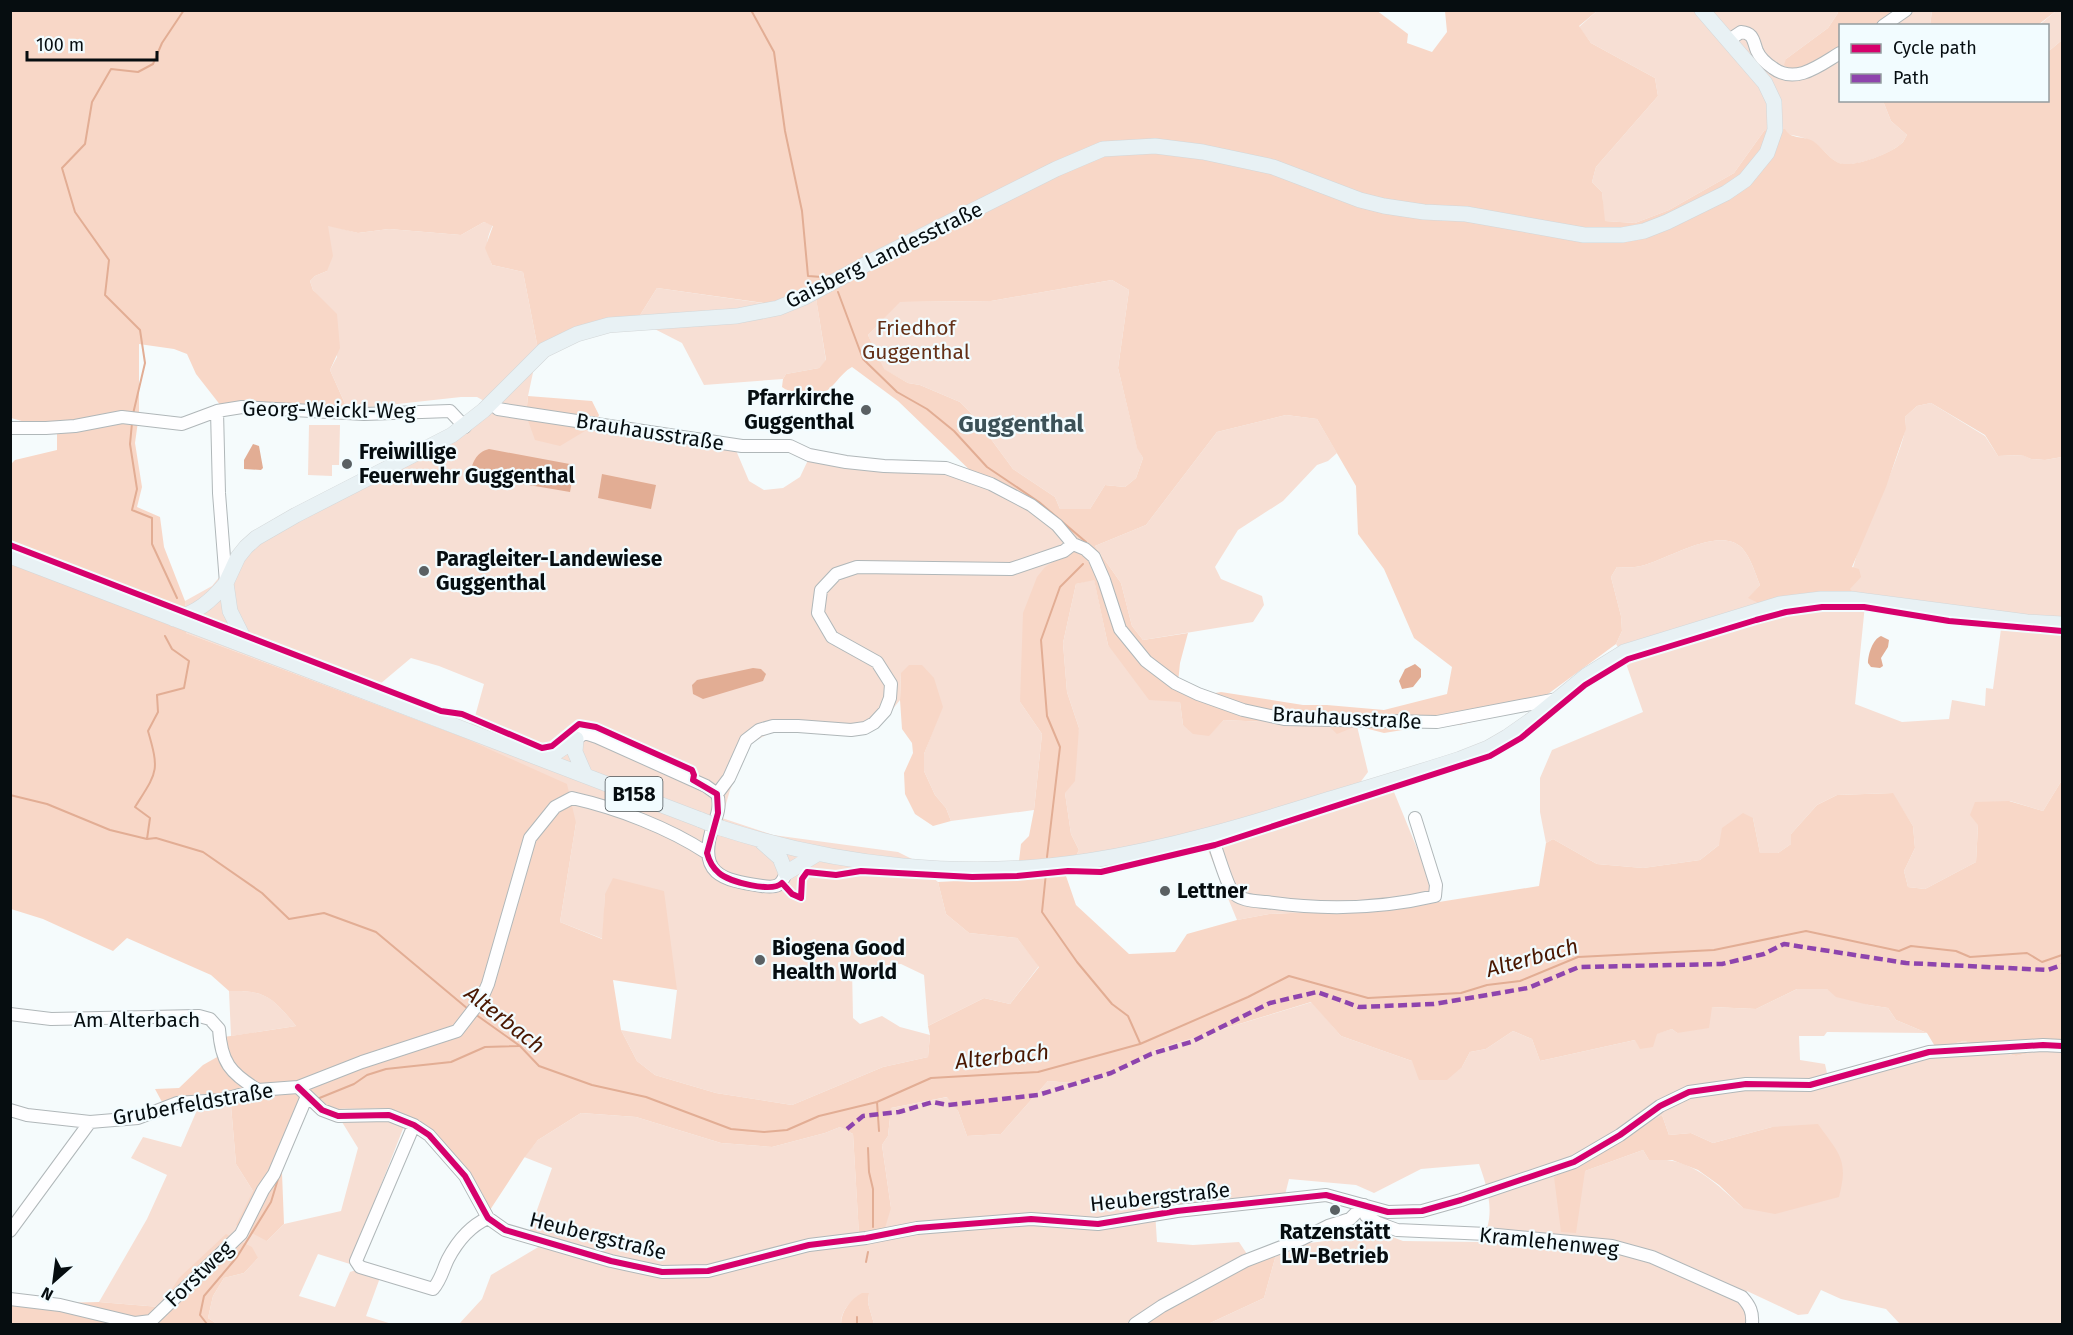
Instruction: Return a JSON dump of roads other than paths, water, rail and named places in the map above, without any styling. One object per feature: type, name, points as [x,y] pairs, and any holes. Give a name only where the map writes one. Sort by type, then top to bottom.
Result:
[{"type":"main road","name":"Gaisberg Landesstraße","points":[[174,619],[190,614],[205,604],[226,583],[238,557],[256,538],[465,427],[544,350],[565,339],[609,325],[737,316],[758,313],[790,303],[1056,169],[1103,149],[1155,146],[1203,152],[1273,166],[1360,200],[1384,206],[1424,212],[1466,214],[1606,236],[1644,231],[1718,197],[1750,176],[1762,161],[1771,143],[1775,123],[1774,102],[1765,84],[1702,10]]},
{"type":"main road","name":"B158","points":[[10,556],[721,828],[760,840],[845,859],[926,867],[979,869],[1087,861],[1132,854],[1211,835],[1460,759],[1488,748],[1507,737],[1587,675],[1624,652],[1780,604],[1828,598],[1864,600],[2027,622],[2062,624]]},
{"type":"main road","points":[[226,583],[230,611],[248,647]]},
{"type":"main road","points":[[539,758],[557,752],[576,739]]},
{"type":"main road","points":[[576,739],[575,752],[585,775]]},
{"type":"main road","points":[[760,840],[780,858],[786,873],[817,854]]},
{"type":"street","points":[[1886,24],[1906,10]]},
{"type":"street","points":[[1729,40],[1741,32],[1749,34],[1755,41],[1763,60],[1776,70],[1787,74],[1811,71],[1839,54]]},
{"type":"street","name":"Brauhausstraße","points":[[491,403],[498,409],[742,446],[790,446],[809,455],[846,462],[946,468],[991,484],[1031,505],[1057,525],[1073,544],[1085,549],[1094,557],[1120,629],[1146,661],[1175,683],[1243,710],[1284,719],[1437,722],[1557,699]]},
{"type":"street","name":"Georg-Weickl-Weg","points":[[10,428],[75,426],[122,417],[182,423],[217,411],[243,407],[364,414],[450,411],[465,427]]},
{"type":"street","points":[[217,411],[219,493],[226,583]]},
{"type":"street","points":[[707,853],[710,835],[718,813],[717,794],[729,778],[746,740],[759,730],[772,726],[851,730],[865,728],[874,723],[885,711],[890,698],[891,684],[877,662],[832,637],[818,613],[821,590],[836,574],[857,567],[1011,569],[1065,551],[1073,544]]},
{"type":"street","points":[[576,739],[585,733],[597,737],[706,786],[717,794]]},
{"type":"street","name":"Gruberfeldstraße","points":[[10,1110],[27,1115],[90,1122],[138,1118],[177,1103],[221,1100],[258,1090],[302,1092],[362,1062],[457,1031],[481,1000],[488,984],[530,838],[555,807],[573,798],[608,806],[683,840],[707,853],[717,872],[738,882],[778,887],[786,873]]},
{"type":"street","points":[[1211,835],[1232,892],[1242,899],[1299,907],[1354,907],[1408,902],[1435,896],[1436,885],[1415,818]]},
{"type":"street","name":"Am Alterbach","points":[[10,1014],[51,1019],[200,1016],[210,1019],[219,1029],[220,1049],[230,1069],[239,1078],[258,1090]]},
{"type":"street","name":"Heubergstraße","points":[[488,1218],[505,1230],[611,1261],[662,1272],[708,1271],[809,1245],[866,1238],[917,1228],[1031,1219],[1098,1224],[1177,1211],[1326,1195],[1388,1212],[1422,1211],[1574,1162],[1620,1136],[1660,1106],[1689,1092],[1746,1084],[1810,1085],[1929,1052],[2043,1045],[2062,1046]]},
{"type":"street","points":[[302,1092],[322,1110],[338,1116],[389,1115],[414,1125],[429,1135],[465,1176],[488,1218],[472,1225],[449,1258],[434,1289],[360,1267],[356,1261],[414,1125]]},
{"type":"street","name":"Forstweg","points":[[10,1299],[60,1305],[135,1323],[150,1321],[241,1233],[274,1174],[302,1092]]},
{"type":"street","points":[[10,1231],[90,1122]]},
{"type":"street","points":[[1135,1324],[1162,1306],[1245,1261],[1350,1219],[1364,1205]]},
{"type":"street","name":"Kramlehenweg","points":[[1364,1205],[1366,1215],[1378,1223],[1397,1230],[1487,1233],[1611,1246],[1652,1257],[1742,1297],[1750,1306],[1753,1315],[1752,1324]]},
{"type":"waterway","points":[[133,414],[145,363],[140,330],[105,295],[109,260],[75,212],[62,168],[85,144],[92,102],[111,69],[138,72],[153,64],[162,43],[184,10]]},
{"type":"waterway","points":[[751,10],[774,52],[785,131],[802,211],[808,276],[822,277]]},
{"type":"waterway","points":[[838,292],[863,359],[897,392],[927,409],[954,431],[987,467],[1039,502],[1086,542]]},
{"type":"waterway","points":[[132,423],[130,444],[137,489],[132,510],[152,518],[152,544],[177,598]]},
{"type":"waterway","points":[[1047,857],[1060,747],[1047,716],[1041,640],[1060,587],[1083,564]]},
{"type":"waterway","points":[[147,839],[150,818],[135,807],[154,771],[154,755],[148,731],[158,712],[157,695],[184,688],[189,661],[172,649],[165,636]]},
{"type":"waterway","name":"Alterbach","points":[[10,795],[47,804],[110,830],[147,839],[156,838],[203,852],[262,893],[289,919],[324,913],[376,932],[468,1009]]},
{"type":"waterway","points":[[1046,873],[1042,912],[1077,962],[1112,1004],[1128,1016],[1140,1043]]},
{"type":"waterway","name":"Alterbach","points":[[475,1014],[520,1046],[539,1066],[592,1085],[646,1097],[731,1129],[764,1132],[787,1130],[819,1116],[877,1102],[931,1078],[1038,1072],[1140,1044],[1248,997],[1289,976],[1368,998],[1461,993],[1487,985],[1520,981],[1578,957],[1714,950],[1806,931],[1899,951],[1911,946],[1956,951],[1970,957],[2027,953],[2042,962],[2062,955]]},
{"type":"waterway","points":[[317,1099],[354,1084],[367,1075],[386,1069],[451,1062],[485,1047],[519,1046]]},
{"type":"waterway","points":[[877,1102],[879,1131]]},
{"type":"waterway","points":[[868,1148],[869,1172],[873,1189],[873,1227]]},
{"type":"waterway","points":[[207,1324],[200,1315],[204,1296],[237,1257],[271,1202],[278,1179]]},
{"type":"waterway","points":[[866,1262],[868,1252]]},
{"type":"waterway","points":[[857,1317],[857,1324]]},
{"type":"place","name":"Pfarrkirche Guggenthal","points":[[866,410]]},
{"type":"place","name":"Freiwillige Feuerwehr Guggenthal","points":[[347,464]]},
{"type":"place","name":"Paragleiter-Landewiese Guggenthal","points":[[424,571]]},
{"type":"place","name":"Lettner","points":[[1165,891]]},
{"type":"place","name":"Biogena Good Health World","points":[[760,960]]},
{"type":"place","name":"Ratzenstätt LW-Betrieb","points":[[1335,1210]]},
{"type":"district","name":"Guggenthal","points":[[1021,424]]},
{"type":"park label","name":"Friedhof Guggenthal","points":[[916,340]]}]
